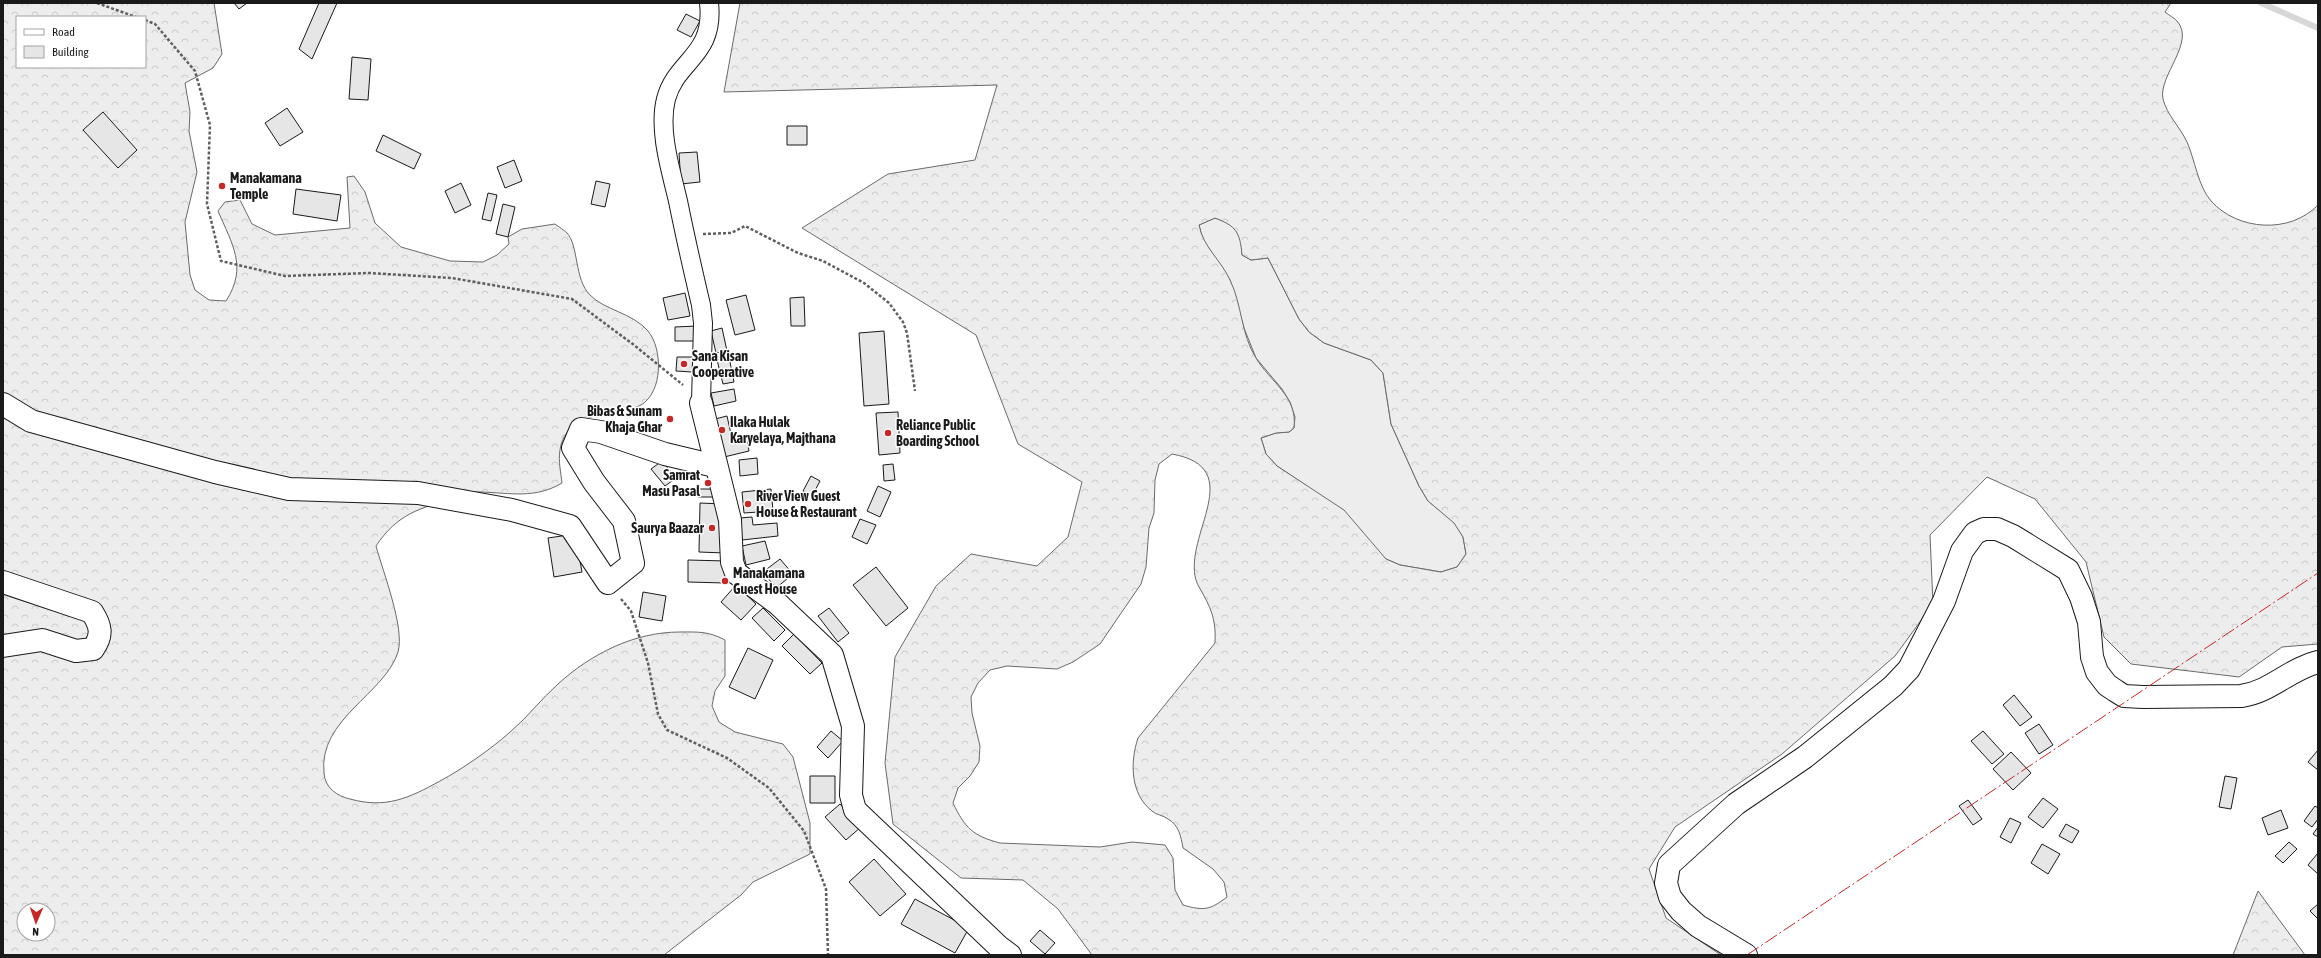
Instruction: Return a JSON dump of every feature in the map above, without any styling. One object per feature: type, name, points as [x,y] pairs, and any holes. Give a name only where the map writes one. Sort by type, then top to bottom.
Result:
[{"type":"main road","points":[[701,403],[715,466],[730,520],[732,562],[736,573],[778,604],[832,656],[853,726],[851,795],[855,810],[992,941],[1010,955]]},
{"type":"main road","points":[[3,404],[38,424],[215,472],[289,489],[418,493],[512,510],[570,526],[608,582],[633,563],[624,521],[594,482],[573,448],[581,429],[601,432],[665,454],[715,466]]},
{"type":"main road","points":[[1746,955],[1698,926],[1681,911],[1670,897],[1666,883],[1669,865],[1736,804],[1805,757],[1893,686],[1909,669],[1944,601],[1962,551],[1975,533],[1984,529],[1998,528],[2014,536],[2068,570],[2082,597],[2089,622],[2092,657],[2098,672],[2107,685],[2124,696],[2241,696],[2258,694],[2298,670],[2318,662]]},
{"type":"main road","points":[[3,582],[92,612],[100,624],[100,639],[93,649],[76,652],[42,640],[3,646]]},
{"type":"street","points":[[701,403],[703,323],[667,153],[666,100],[671,86],[705,42],[710,17],[709,3]]},
{"type":"path","points":[[97,3],[133,16]]},
{"type":"path","points":[[146,20],[155,24],[195,70],[210,125],[207,204],[221,261],[285,276],[369,273],[452,278],[572,299],[634,345],[684,386],[701,403]]},
{"type":"path","points":[[687,242],[700,235],[731,233],[745,226],[798,253],[823,261],[864,283],[889,304],[903,322],[907,332],[915,391]]},
{"type":"path","points":[[608,582],[631,611],[648,663],[658,714],[667,730],[727,758],[769,788],[804,832],[826,889],[828,955]]},
{"type":"shaded area","points":[[1215,218],[1231,224],[1241,238],[1242,255],[1251,260],[1268,258],[1299,319],[1309,332],[1324,343],[1371,360],[1383,373],[1391,424],[1419,486],[1428,501],[1455,523],[1463,537],[1466,554],[1457,567],[1441,572],[1400,565],[1386,559],[1304,484],[1277,466],[1266,454],[1261,438],[1276,433],[1289,432],[1294,428],[1295,417],[1290,402],[1282,389],[1256,358],[1244,328],[1230,280],[1203,240],[1199,225]]},
{"type":"green space","points":[[3,3],[214,3],[222,54],[213,68],[185,83],[190,112],[189,131],[197,172],[185,222],[190,275],[195,290],[209,300],[226,301],[233,289],[236,277],[236,256],[218,211],[225,202],[240,200],[252,224],[275,235],[350,228],[347,177],[354,176],[365,192],[375,223],[401,247],[450,261],[483,262],[497,255],[509,244],[508,237],[522,229],[555,224],[567,233],[571,239],[581,280],[590,295],[603,304],[635,320],[648,331],[653,339],[658,359],[657,381],[648,399],[641,405],[588,418],[573,427],[567,433],[562,441],[559,454],[562,483],[552,488],[532,493],[513,494],[478,492],[468,494],[420,509],[401,519],[384,535],[376,546],[396,615],[399,642],[398,652],[391,667],[380,681],[341,722],[331,737],[325,754],[325,778],[332,790],[341,796],[350,799],[375,803],[407,797],[429,787],[485,752],[516,727],[558,684],[571,673],[599,654],[630,641],[663,633],[692,632],[713,635],[725,640],[725,676],[715,691],[712,706],[719,722],[735,732],[783,744],[793,757],[810,823],[810,854],[753,882],[741,895],[664,955],[3,955]]},
{"type":"green space","points":[[740,3],[2171,3],[2165,12],[2177,21],[2182,29],[2182,39],[2180,49],[2166,80],[2163,90],[2163,99],[2167,110],[2187,142],[2203,188],[2211,201],[2222,211],[2235,218],[2249,223],[2264,225],[2293,221],[2318,205],[2318,644],[2282,647],[2239,677],[2131,664],[2104,637],[2086,562],[2035,499],[1987,477],[1930,535],[1933,604],[1895,656],[1782,754],[1675,827],[1649,869],[1666,918],[1721,955],[1092,955],[1058,909],[1023,880],[961,878],[893,824],[885,763],[895,657],[936,586],[971,554],[1037,566],[1068,537],[1082,482],[1018,444],[976,335],[802,228],[888,174],[975,160],[997,85],[724,92]],"holes":[[[1215,218],[1228,224],[1236,231],[1240,241],[1242,255],[1251,260],[1268,258],[1299,319],[1309,332],[1324,343],[1371,360],[1383,373],[1391,424],[1419,486],[1428,501],[1454,523],[1463,537],[1466,554],[1457,567],[1441,572],[1400,565],[1386,559],[1344,510],[1277,466],[1266,454],[1261,438],[1276,433],[1289,432],[1294,428],[1292,407],[1282,390],[1262,367],[1251,349],[1244,330],[1234,289],[1222,266],[1208,247],[1201,233],[1199,225]],[[1172,454],[1195,462],[1206,473],[1210,488],[1208,505],[1194,562],[1196,580],[1212,613],[1215,630],[1215,643],[1138,738],[1135,747],[1133,767],[1136,787],[1139,796],[1145,804],[1154,812],[1172,822],[1179,832],[1183,848],[1213,869],[1224,882],[1227,897],[1216,905],[1202,909],[1183,905],[1175,890],[1173,858],[1165,845],[1132,842],[1100,847],[1000,843],[976,834],[971,830],[966,825],[953,803],[958,788],[970,776],[979,762],[980,746],[972,713],[971,697],[978,683],[990,670],[1007,666],[1057,669],[1073,662],[1100,644],[1141,584],[1146,567],[1149,528],[1154,513],[1155,480],[1159,464]]]},
{"type":"green space","points":[[2258,891],[2305,955],[2233,955]]},
{"type":"building","points":[[234,3],[247,3],[239,9]]},
{"type":"building","points":[[319,3],[337,3],[312,59],[299,49]]},
{"type":"building","points":[[686,14],[700,21],[691,37],[677,30]]},
{"type":"building","points":[[352,57],[371,59],[368,100],[349,99]]},
{"type":"building","points":[[287,108],[303,132],[280,146],[265,123]]},
{"type":"building","points":[[103,112],[137,150],[118,168],[83,130]]},
{"type":"building","points":[[787,126],[807,126],[807,145],[787,145]]},
{"type":"building","points":[[383,135],[421,154],[414,169],[376,151]]},
{"type":"building","points":[[697,152],[700,182],[681,184],[679,153]]},
{"type":"building","points":[[514,160],[522,181],[505,188],[497,167]]},
{"type":"building","points":[[596,181],[610,184],[605,207],[591,204]]},
{"type":"building","points":[[461,183],[471,205],[455,213],[445,191]]},
{"type":"building","points":[[296,189],[341,195],[337,221],[293,214]]},
{"type":"building","points":[[488,193],[497,195],[491,221],[482,219]]},
{"type":"building","points":[[503,204],[515,207],[508,237],[496,234]]},
{"type":"building","points":[[685,293],[690,316],[668,320],[663,298]]},
{"type":"building","points":[[746,295],[755,330],[735,335],[726,300]]},
{"type":"building","points":[[804,297],[805,326],[791,326],[790,298]]},
{"type":"building","points":[[697,326],[697,341],[675,341],[675,327]]},
{"type":"building","points":[[722,328],[727,351],[716,353],[711,331]]},
{"type":"building","points":[[884,331],[889,404],[864,406],[859,333]]},
{"type":"building","name":"Sana Kisan Cooperative","points":[[677,357],[693,357],[692,372],[676,371]]},
{"type":"building","points":[[729,357],[734,382],[723,384],[717,360]]},
{"type":"building","points":[[734,389],[736,401],[714,406],[711,393]]},
{"type":"building","name":"Reliance Public Boarding School","points":[[898,412],[900,453],[879,455],[876,413]]},
{"type":"building","name":"Ilaka Hulak Karyelaya, Majthana","points":[[727,416],[733,443],[747,440],[749,451],[720,458],[711,420]]},
{"type":"building","points":[[757,458],[758,474],[740,476],[739,460]]},
{"type":"building","points":[[662,461],[676,478],[665,486],[651,469]]},
{"type":"building","points":[[893,464],[895,480],[884,481],[883,465]]},
{"type":"building","points":[[811,476],[820,481],[812,496],[803,491]]},
{"type":"building","points":[[878,486],[891,492],[880,517],[867,511]]},
{"type":"building","name":"Saurya Baazar","points":[[698,489],[721,489],[721,497],[698,497]]},
{"type":"building","name":"Saurya Baazar","points":[[771,489],[773,511],[744,513],[742,492]]},
{"type":"building","name":"Saurya Baazar","points":[[700,503],[722,504],[725,553],[699,552]]},
{"type":"building","name":"Saurya Baazar","points":[[752,517],[753,525],[777,523],[778,536],[742,540],[740,518]]},
{"type":"building","points":[[860,519],[876,525],[867,544],[852,537]]},
{"type":"building","points":[[575,534],[582,572],[554,577],[548,538]]},
{"type":"building","name":"Saurya Baazar","points":[[765,541],[770,559],[746,565],[742,546]]},
{"type":"building","points":[[780,559],[793,574],[776,588],[763,572]]},
{"type":"building","name":"Saurya Baazar","points":[[688,560],[726,561],[725,583],[688,582]]},
{"type":"building","points":[[876,567],[908,608],[886,626],[853,585]]},
{"type":"building","points":[[736,585],[756,604],[741,620],[721,602]]},
{"type":"building","points":[[643,592],[666,596],[662,621],[639,617]]},
{"type":"building","points":[[763,608],[785,630],[774,641],[752,618]]},
{"type":"building","points":[[829,608],[849,633],[838,642],[818,616]]},
{"type":"building","points":[[794,634],[822,663],[810,674],[782,646]]},
{"type":"building","points":[[748,648],[773,660],[755,699],[729,687]]},
{"type":"building","points":[[2014,695],[2032,717],[2020,726],[2003,705]]},
{"type":"building","points":[[2039,724],[2053,745],[2039,754],[2025,733]]},
{"type":"building","points":[[831,731],[843,741],[828,758],[817,747]]},
{"type":"building","points":[[1983,731],[2004,754],[1992,764],[1971,741]]},
{"type":"building","points":[[2318,750],[2318,770],[2308,762]]},
{"type":"building","points":[[2011,752],[2031,773],[2013,790],[1993,769]]},
{"type":"building","points":[[810,776],[835,776],[835,803],[810,803]]},
{"type":"building","points":[[2225,776],[2237,778],[2231,809],[2219,807]]},
{"type":"building","points":[[2043,798],[2058,809],[2043,828],[2028,817]]},
{"type":"building","points":[[1968,800],[1982,819],[1973,825],[1959,806]]},
{"type":"building","points":[[840,804],[861,827],[846,840],[825,817]]},
{"type":"building","points":[[2315,806],[2318,808],[2318,819],[2312,827],[2304,821]]},
{"type":"building","points":[[2281,810],[2288,828],[2268,835],[2262,818]]},
{"type":"building","points":[[2010,818],[2021,823],[2011,843],[2000,837]]},
{"type":"building","points":[[2066,824],[2079,831],[2072,843],[2059,836]]},
{"type":"building","points":[[2318,827],[2318,837],[2313,834]]},
{"type":"building","points":[[2289,842],[2297,849],[2283,863],[2275,856]]},
{"type":"building","points":[[2042,844],[2060,854],[2048,874],[2031,863]]},
{"type":"building","points":[[2318,853],[2318,874],[2308,865]]},
{"type":"building","points":[[874,859],[906,894],[880,916],[849,882]]},
{"type":"building","points":[[915,899],[969,928],[955,953],[901,924]]},
{"type":"building","points":[[2318,904],[2318,919],[2310,911]]},
{"type":"building","points":[[1040,930],[1055,943],[1045,954],[1030,941]]},
{"type":"waterway","points":[[2261,3],[2318,28]]},
{"type":"power","points":[[1747,955],[2318,573]]},
{"type":"place","name":"Manakamana Temple","points":[[222,186]]},
{"type":"place","name":"Sana Kisan Cooperative","points":[[684,364]]},
{"type":"place","name":"Bibas & Sunam Khaja Ghar","points":[[670,419]]},
{"type":"place","name":"Ilaka Hulak Karyelaya, Majthana","points":[[722,430]]},
{"type":"place","name":"Reliance Public Boarding School","points":[[888,433]]},
{"type":"place","name":"Samrat Masu Pasal","points":[[708,483]]},
{"type":"place","name":"River View Guest House & Restaurant","points":[[748,504]]},
{"type":"place","name":"Saurya Baazar","points":[[712,528]]},
{"type":"place","name":"Manakamana Guest House","points":[[725,581]]}]
